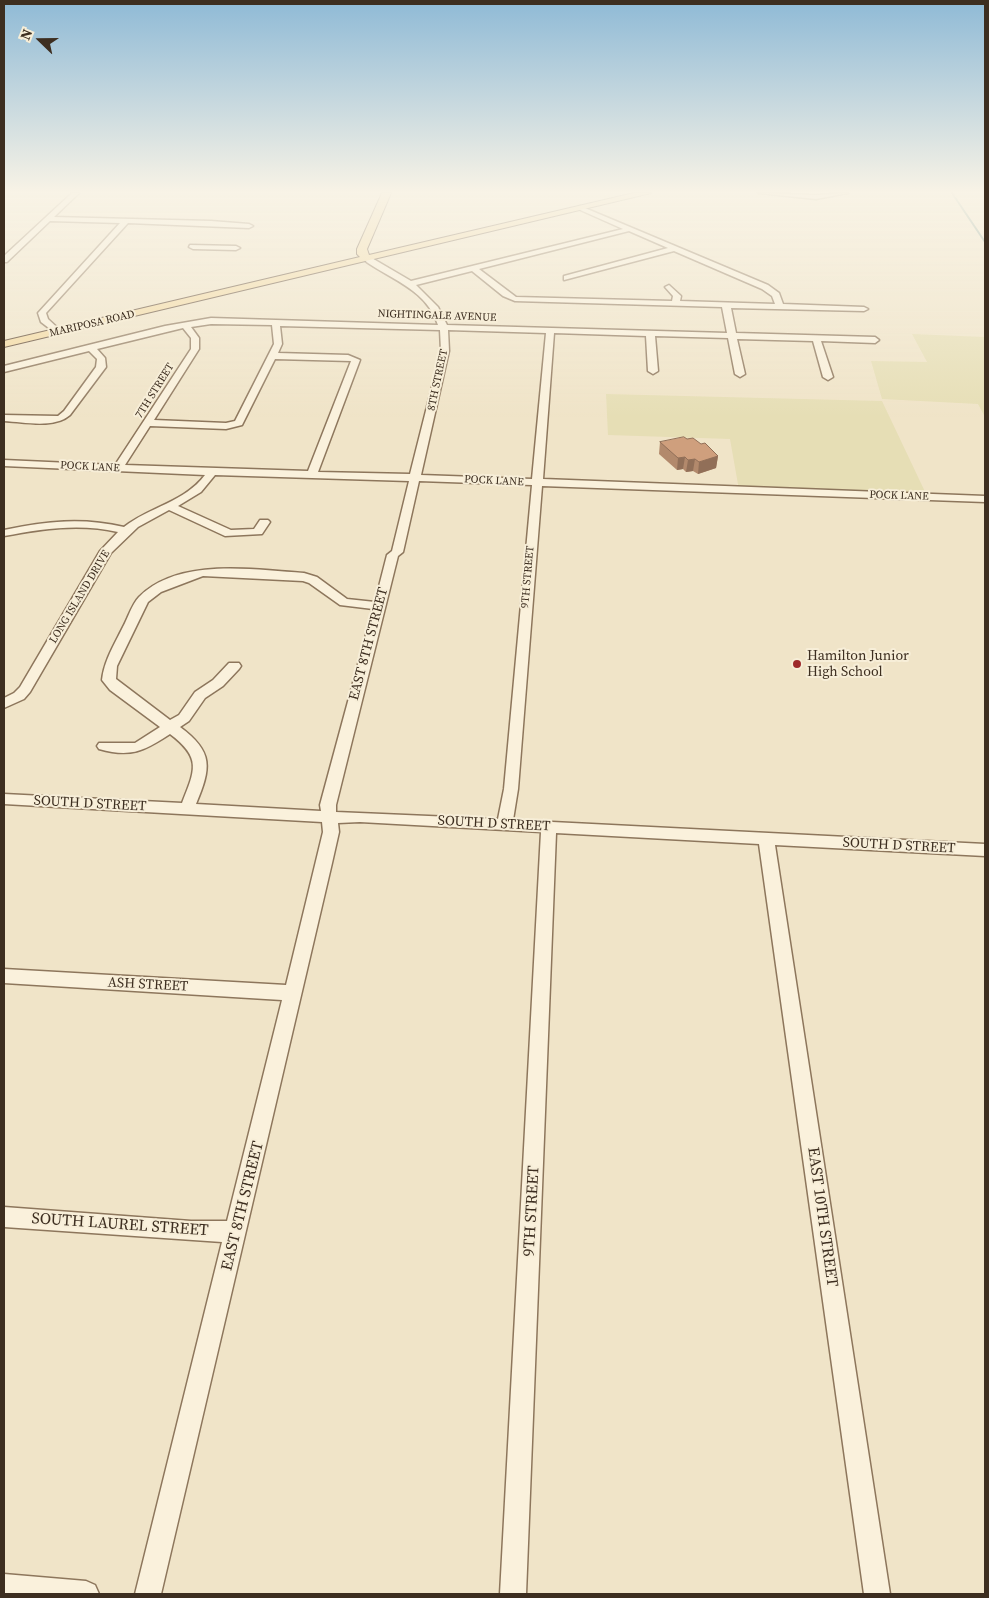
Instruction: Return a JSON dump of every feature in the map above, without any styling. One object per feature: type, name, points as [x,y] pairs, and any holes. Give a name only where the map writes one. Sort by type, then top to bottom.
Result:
[{"type":"main road","name":"MARIPOSA ROAD","points":[[4,344],[331,268]]},
{"type":"street","points":[[58,332],[44,320],[42,313],[83,268]]},
{"type":"street","name":"8TH STREET","points":[[382,268],[410,284],[435,307],[446,331],[445,351],[415,478]]},
{"type":"street","points":[[410,284],[474,268],[512,298],[864,308]]},
{"type":"street","points":[[582,300],[580,289],[567,278],[605,268]]},
{"type":"street","points":[[722,268],[765,286],[776,296],[780,306]]},
{"type":"street","points":[[669,287],[676,296],[676,303]]},
{"type":"street","points":[[726,305],[740,374]]},
{"type":"street","name":"NIGHTINGALE AVENUE","points":[[4,369],[185,325],[212,321],[875,340]]},
{"type":"street","points":[[149,423],[226,426],[239,423],[278,344],[275,322]]},
{"type":"street","name":"7TH STREET","points":[[118,468],[149,423],[195,348],[195,338],[185,325]]},
{"type":"street","name":"9TH STREET","points":[[505,823],[511,789],[550,331]]},
{"type":"street","points":[[650,333],[653,371]]},
{"type":"street","points":[[816,338],[828,376]]},
{"type":"street","points":[[4,418],[52,420],[65,416],[101,367],[102,358],[91,348]]},
{"type":"street","points":[[273,356],[348,358],[356,360],[312,474]]},
{"type":"street","name":"POCK LANE","points":[[4,463],[985,500]]},
{"type":"street","name":"LONG ISLAND DRIVE","points":[[7,703],[25,688],[106,551],[139,521],[170,506],[202,486],[212,472]]},
{"type":"street","name":"EAST 8TH STREET","points":[[148,1594],[324,863],[331,832],[328,805],[415,478]]},
{"type":"street","points":[[170,506],[229,534],[258,532],[264,522]]},
{"type":"street","points":[[4,533],[70,522],[97,524],[126,531]]},
{"type":"street","points":[[187,809],[199,777],[199,754],[189,741],[111,684],[108,674],[110,666],[143,600],[157,589],[187,576],[203,572],[296,575],[313,580],[344,602],[380,606]]},
{"type":"street","points":[[104,746],[135,748],[170,727],[184,718],[200,695],[218,683],[234,666]]},
{"type":"street","name":"SOUTH D STREET","points":[[4,799],[505,823],[549,827],[985,850]]},
{"type":"street","name":"9TH STREET","points":[[513,1594],[549,827]]},
{"type":"street","name":"EAST 10TH STREET","points":[[766,839],[798,1045],[848,1410],[876,1594]]},
{"type":"street","name":"ASH STREET","points":[[4,976],[292,992]]},
{"type":"street","name":"SOUTH LAUREL STREET","points":[[4,1216],[191,1231],[236,1232]]},
{"type":"street","points":[[4,1587],[86,1594]]},
{"type":"shaded area","points":[[912,334],[985,337],[985,417],[978,404],[882,399],[871,361],[927,362]]},
{"type":"shaded area","points":[[606,394],[882,401],[928,498],[739,490],[730,439],[608,435]]},
{"type":"building","points":[[684,437],[687,439],[693,438],[701,444],[705,443],[718,456],[699,462],[695,459],[688,460],[685,457],[678,458],[660,442]]},
{"type":"place","name":"Hamilton Junior High School","points":[[797,664]]}]
